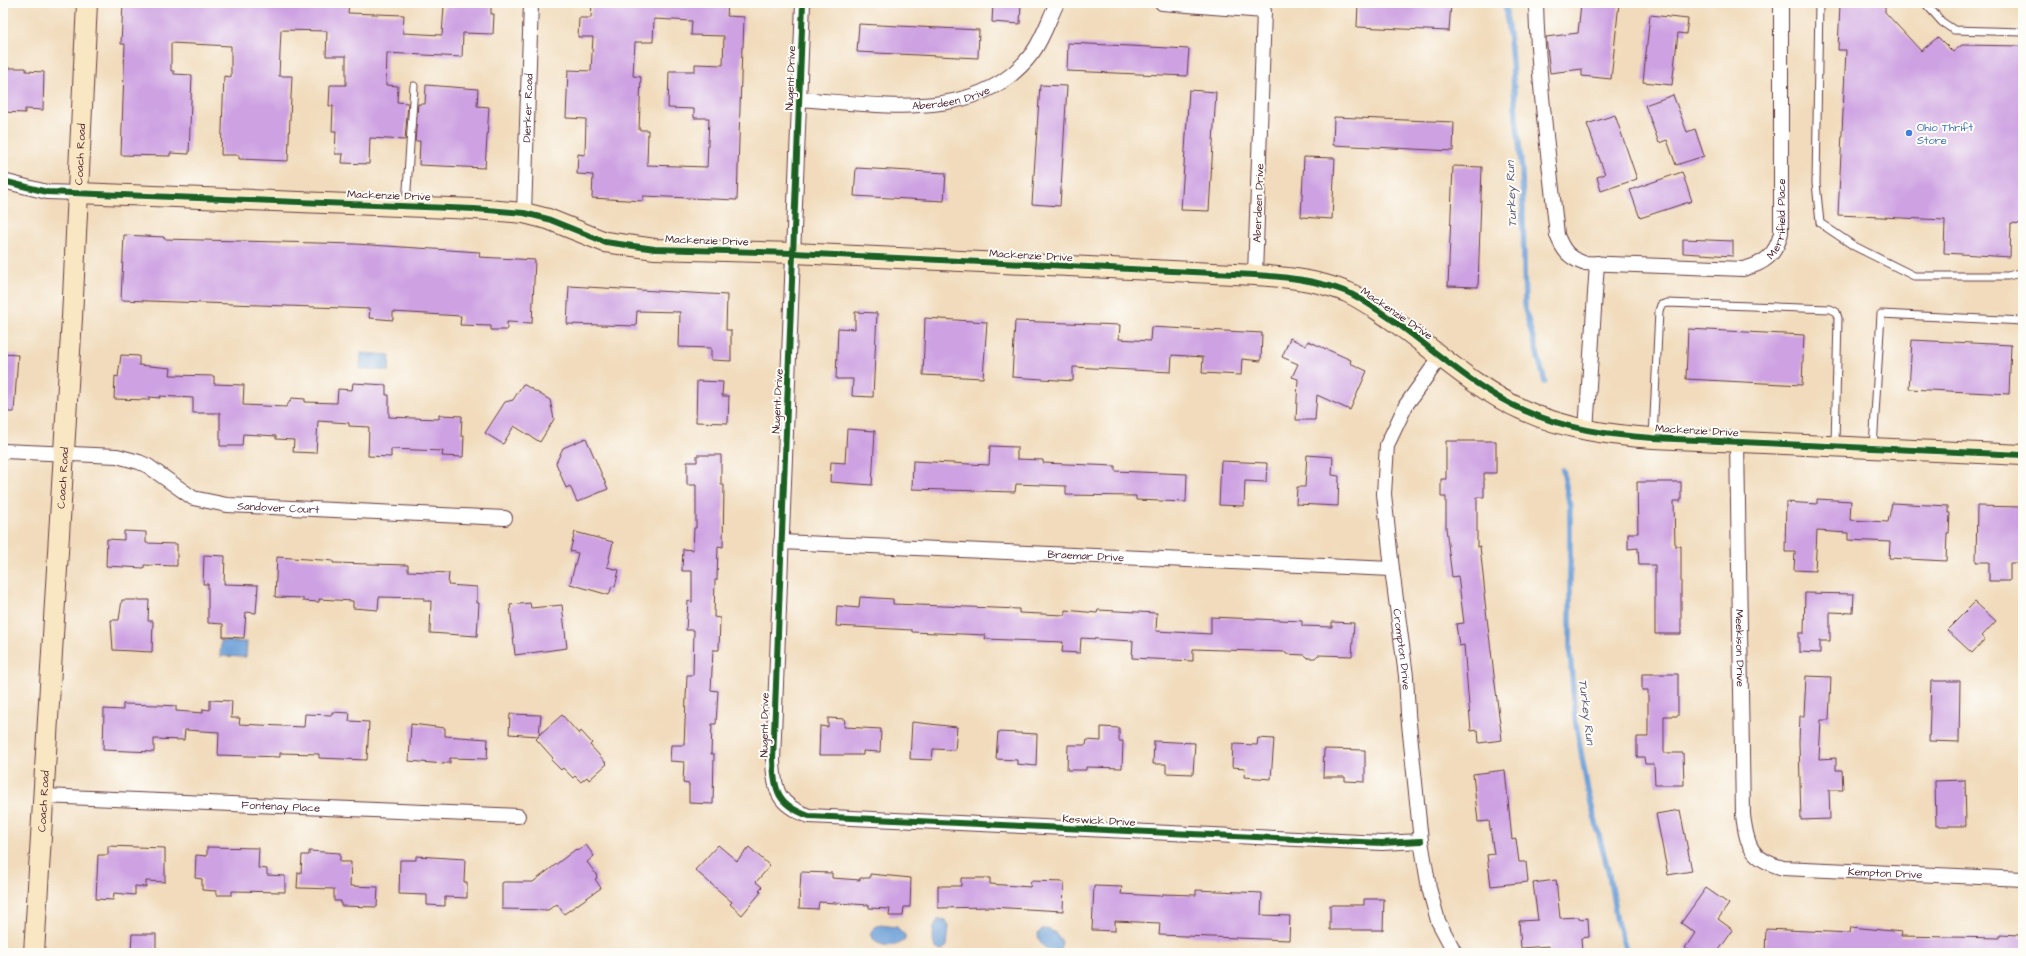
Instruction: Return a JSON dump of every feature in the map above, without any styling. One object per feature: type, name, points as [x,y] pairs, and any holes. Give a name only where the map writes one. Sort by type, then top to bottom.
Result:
[{"type":"street","name":"Coach Road","points":[[34,953],[64,454],[87,3]]},
{"type":"street","name":"Dierker Road","points":[[524,213],[531,3]]},
{"type":"street","name":"Nugent Drive","points":[[781,799],[774,780],[773,760],[780,542],[794,253],[803,3]]},
{"type":"street","name":"Aberdeen Drive","points":[[799,99],[916,106],[949,103],[982,93],[1005,79],[1024,62],[1040,41],[1057,3]]},
{"type":"street","name":"Aberdeen Drive","points":[[1162,3],[1269,7],[1255,275]]},
{"type":"street","name":"Merrifield Place","points":[[1536,3],[1537,46],[1558,235],[1563,250],[1572,258],[1583,262],[1743,269],[1759,264],[1773,254],[1779,244],[1782,222],[1781,3]]},
{"type":"street","name":"Mackenzie Drive","points":[[3,181],[48,192],[406,206],[524,213],[548,219],[605,242],[655,249],[794,253],[1255,275],[1309,280],[1348,293],[1371,306],[1441,356],[1474,382],[1523,410],[1586,431],[1653,438],[2023,455]]},
{"type":"street","points":[[1586,431],[1597,263]]},
{"type":"street","name":"Crompton Drive","points":[[1441,356],[1406,405],[1387,445],[1384,494],[1406,676],[1408,714],[1421,841],[1429,888],[1438,920],[1454,953]]},
{"type":"street","name":"Meekison Drive","points":[[1737,442],[1743,815],[1745,834],[1753,852]]},
{"type":"street","name":"Sandover Court","points":[[3,451],[117,456],[139,462],[193,498],[227,506],[506,518]]},
{"type":"street","name":"Braemar Drive","points":[[780,542],[1392,569]]},
{"type":"street","name":"Fontenay Place","points":[[43,796],[518,816]]},
{"type":"street","name":"Keswick Drive","points":[[781,799],[793,810],[809,816],[1382,843],[1421,841]]},
{"type":"street","name":"Kempton Drive","points":[[1753,852],[1766,863],[1784,868],[2023,879]]},
{"type":"lane","points":[[1819,3],[1816,183],[1820,223],[1854,246],[1914,276],[2008,276],[2023,272]]},
{"type":"lane","points":[[1926,3],[1942,22],[1954,30],[2023,32]]},
{"type":"lane","points":[[406,206],[414,86]]},
{"type":"lane","points":[[1653,438],[1659,311],[1661,306],[1667,303],[1830,309],[1836,312],[1838,318],[1835,446]]},
{"type":"lane","points":[[1872,448],[1881,314],[2023,321]]},
{"type":"water","points":[[361,353],[390,355],[389,371],[360,369]]},
{"type":"water","points":[[221,641],[247,642],[246,657],[220,656]]},
{"type":"water","points":[[939,919],[946,920],[949,926],[947,946],[941,951],[935,948],[933,941],[935,925]]},
{"type":"water","points":[[880,925],[897,927],[905,935],[905,940],[890,946],[882,945],[876,942],[872,938],[871,933],[873,929]]},
{"type":"water","points":[[1042,929],[1054,932],[1058,936],[1062,942],[1060,949],[1052,951],[1042,945],[1038,934]]},
{"type":"building","points":[[123,3],[349,3],[348,13],[404,15],[403,33],[442,35],[444,6],[453,7],[453,3],[491,3],[491,14],[494,14],[493,34],[463,33],[462,57],[387,53],[386,85],[398,86],[397,102],[408,103],[405,140],[370,138],[369,164],[342,163],[343,154],[335,154],[336,131],[332,131],[333,106],[329,106],[330,85],[346,85],[346,56],[326,56],[327,31],[281,30],[279,76],[292,76],[288,161],[239,159],[239,155],[221,155],[224,76],[231,77],[231,46],[171,43],[171,71],[174,71],[174,74],[192,75],[189,154],[170,153],[170,156],[121,155],[125,44],[121,44]]},
{"type":"building","points":[[592,3],[728,3],[727,16],[744,17],[737,200],[643,196],[643,201],[592,198],[593,175],[577,174],[578,154],[585,155],[586,119],[566,118],[568,70],[591,71],[593,37],[578,37],[579,18],[591,18]],"holes":[[[654,19],[692,21],[691,35],[724,36],[723,65],[695,64],[695,71],[669,71],[668,108],[694,109],[694,118],[709,118],[707,167],[647,165],[648,130],[639,130],[641,77],[633,76],[635,42],[653,42]]]},
{"type":"building","points":[[993,3],[1021,3],[1020,24],[992,22]]},
{"type":"building","points":[[1358,3],[1451,3],[1449,31],[1357,27]]},
{"type":"building","points":[[1581,3],[1619,3],[1611,79],[1582,76],[1582,69],[1550,73],[1546,37],[1578,33]]},
{"type":"building","points":[[1840,3],[1885,3],[1885,12],[1921,51],[1938,37],[1953,52],[1962,45],[2023,46],[2023,224],[2011,223],[2010,257],[1944,253],[1945,220],[1838,215],[1846,50],[1838,50]]},
{"type":"building","points":[[1650,15],[1688,19],[1686,34],[1678,33],[1672,85],[1643,82]]},
{"type":"building","points":[[859,24],[979,30],[978,58],[857,52]]},
{"type":"building","points":[[1068,43],[1189,49],[1187,76],[1067,71]]},
{"type":"building","points":[[3,68],[26,68],[26,71],[44,72],[43,110],[25,109],[25,113],[3,112]]},
{"type":"building","points":[[426,85],[478,89],[477,106],[489,107],[485,168],[419,165],[420,141],[415,141],[418,104],[425,104]]},
{"type":"building","points":[[1040,85],[1067,86],[1060,206],[1032,204]]},
{"type":"building","points":[[1189,90],[1216,92],[1209,211],[1181,210]]},
{"type":"building","points":[[1673,95],[1687,132],[1695,129],[1704,156],[1676,165],[1667,140],[1659,143],[1645,105]]},
{"type":"building","points":[[1615,115],[1637,179],[1601,191],[1597,177],[1605,174],[1587,124]]},
{"type":"building","points":[[1334,117],[1454,122],[1453,151],[1333,145]]},
{"type":"building","points":[[1304,157],[1335,158],[1332,219],[1301,217]]},
{"type":"building","points":[[1453,166],[1482,167],[1478,287],[1448,286]]},
{"type":"building","points":[[856,168],[946,173],[944,201],[854,196]]},
{"type":"building","points":[[1682,172],[1692,201],[1640,218],[1630,190]]},
{"type":"building","points":[[124,235],[164,237],[164,239],[355,244],[480,252],[479,257],[535,260],[532,323],[507,322],[507,330],[491,330],[491,326],[460,325],[461,316],[393,312],[393,320],[369,318],[370,309],[121,300]]},
{"type":"building","points":[[1683,239],[1733,241],[1733,256],[1683,253]]},
{"type":"building","points":[[569,286],[727,295],[726,330],[731,330],[731,361],[711,360],[711,348],[679,347],[680,312],[637,311],[636,326],[567,324]]},
{"type":"building","points":[[855,312],[877,313],[873,397],[852,396],[853,379],[836,379],[838,328],[855,329]]},
{"type":"building","points":[[925,318],[987,322],[983,378],[923,375]]},
{"type":"building","points":[[1015,321],[1120,325],[1119,339],[1150,341],[1151,327],[1262,333],[1261,361],[1242,359],[1241,375],[1202,373],[1203,357],[1172,355],[1171,372],[1073,367],[1073,381],[1012,377]]},
{"type":"building","points":[[1688,329],[1804,335],[1802,385],[1686,379]]},
{"type":"building","points":[[1290,338],[1306,346],[1308,341],[1351,360],[1350,363],[1367,371],[1350,410],[1317,395],[1315,420],[1296,420],[1298,379],[1292,377],[1298,364],[1282,357]]},
{"type":"building","points":[[1912,340],[2011,345],[2009,394],[1909,389]]},
{"type":"building","points":[[3,354],[18,355],[14,412],[3,412]]},
{"type":"building","points":[[121,355],[139,356],[139,365],[171,368],[170,375],[214,376],[214,384],[244,385],[243,405],[286,407],[292,398],[305,399],[305,402],[337,403],[338,389],[352,390],[353,383],[386,385],[386,395],[389,395],[389,417],[439,419],[439,415],[462,416],[461,436],[464,436],[463,457],[442,456],[443,451],[391,449],[391,457],[368,456],[369,427],[349,426],[349,423],[318,421],[316,453],[293,452],[294,440],[276,439],[276,436],[243,434],[242,446],[220,446],[220,413],[193,413],[193,398],[160,396],[160,398],[149,397],[149,400],[114,399],[115,376],[118,377]]},
{"type":"building","points":[[697,381],[723,382],[722,396],[729,396],[728,423],[696,422]]},
{"type":"building","points":[[523,384],[550,400],[554,419],[540,442],[514,426],[503,444],[485,433],[505,402],[513,400]]},
{"type":"building","points":[[847,429],[875,431],[872,485],[830,482],[831,462],[845,463]]},
{"type":"building","points":[[586,438],[608,489],[577,502],[570,486],[566,488],[556,463],[563,448]]},
{"type":"building","points":[[1446,441],[1496,441],[1496,473],[1484,473],[1484,497],[1477,497],[1477,547],[1480,546],[1484,594],[1502,740],[1479,743],[1478,730],[1471,731],[1464,645],[1459,646],[1456,624],[1464,623],[1458,576],[1452,577],[1446,528],[1446,497],[1441,497],[1441,479],[1446,479]]},
{"type":"building","points":[[990,446],[1017,447],[1017,459],[1043,460],[1043,463],[1115,466],[1115,471],[1187,474],[1186,502],[1136,500],[1136,496],[1066,495],[1066,486],[1016,484],[1015,492],[912,489],[913,461],[989,465]]},
{"type":"building","points":[[697,455],[721,455],[721,485],[724,485],[723,547],[718,546],[717,580],[715,580],[714,617],[720,618],[719,650],[713,650],[711,690],[718,691],[716,724],[712,724],[711,754],[714,754],[713,804],[689,803],[689,784],[683,783],[684,762],[670,761],[671,745],[684,745],[687,675],[693,675],[694,630],[686,630],[688,601],[692,602],[692,571],[682,571],[683,549],[693,550],[694,528],[696,528],[696,485],[687,485],[687,462],[697,462]]},
{"type":"building","points":[[1307,455],[1333,457],[1332,475],[1339,476],[1338,506],[1296,504],[1297,487],[1305,487]]},
{"type":"building","points":[[1221,461],[1267,463],[1266,482],[1245,481],[1244,506],[1219,505]]},
{"type":"building","points":[[1637,482],[1681,482],[1681,501],[1674,501],[1675,546],[1681,546],[1681,634],[1655,634],[1655,565],[1639,565],[1638,548],[1628,549],[1628,533],[1638,533]]},
{"type":"building","points":[[1817,499],[1851,501],[1850,520],[1888,522],[1892,503],[1948,506],[1948,513],[1950,513],[1949,533],[1947,533],[1946,561],[1889,558],[1890,542],[1848,540],[1848,533],[1817,531],[1815,571],[1794,570],[1795,552],[1785,552],[1786,502],[1817,504]]},
{"type":"building","points":[[1977,506],[2023,507],[2023,563],[2010,563],[2010,581],[1989,581],[1989,562],[1976,562]]},
{"type":"building","points":[[124,531],[146,532],[146,543],[177,544],[177,566],[144,565],[144,568],[106,566],[107,539],[124,540]]},
{"type":"building","points":[[575,532],[613,542],[607,567],[619,570],[615,587],[612,586],[609,595],[570,584],[578,553],[570,551]]},
{"type":"building","points":[[204,555],[225,556],[224,584],[258,585],[256,613],[246,612],[244,638],[223,637],[223,624],[208,623],[208,584],[203,584]]},
{"type":"building","points":[[277,557],[333,561],[333,563],[408,565],[408,571],[449,573],[448,585],[477,587],[477,603],[479,603],[477,636],[430,633],[431,601],[424,601],[424,598],[379,597],[378,610],[353,608],[353,601],[319,599],[319,602],[303,601],[303,598],[275,597]]},
{"type":"building","points":[[1805,593],[1854,594],[1853,613],[1830,612],[1830,641],[1820,641],[1820,653],[1799,652],[1799,633],[1804,633]]},
{"type":"building","points":[[860,597],[893,599],[893,604],[1019,609],[1019,613],[1065,615],[1065,610],[1097,613],[1098,610],[1157,613],[1156,631],[1211,634],[1211,617],[1302,621],[1302,626],[1332,627],[1332,622],[1354,623],[1352,656],[1318,655],[1315,658],[1308,658],[1305,655],[1286,654],[1286,652],[1193,649],[1193,661],[1132,658],[1133,641],[1081,638],[1080,653],[1062,652],[1063,642],[985,639],[986,635],[912,632],[912,630],[836,626],[837,606],[859,608]]},
{"type":"building","points":[[122,600],[149,600],[148,621],[153,621],[152,652],[113,650],[111,620],[119,620]]},
{"type":"building","points":[[1975,602],[1996,621],[1982,636],[1985,639],[1972,653],[1947,630]]},
{"type":"building","points":[[530,603],[531,608],[562,605],[567,648],[515,655],[510,605]]},
{"type":"building","points":[[1642,674],[1678,674],[1678,716],[1664,716],[1664,753],[1683,753],[1684,785],[1655,785],[1654,764],[1645,764],[1644,757],[1637,757],[1637,737],[1648,737],[1648,690],[1642,690]]},
{"type":"building","points":[[1806,676],[1831,677],[1829,720],[1821,720],[1819,759],[1836,758],[1836,770],[1842,770],[1843,790],[1829,790],[1830,819],[1801,820],[1799,742],[1800,716],[1804,716]]},
{"type":"building","points":[[1931,681],[1960,681],[1959,742],[1929,741]]},
{"type":"building","points":[[210,700],[232,701],[231,718],[240,718],[239,724],[304,727],[305,714],[332,715],[332,712],[350,713],[349,721],[369,722],[367,760],[319,758],[319,754],[280,753],[280,757],[218,755],[219,732],[185,730],[184,740],[154,739],[154,752],[103,750],[104,709],[123,710],[123,704],[159,705],[176,706],[176,711],[203,713],[203,709],[210,710]]},
{"type":"building","points":[[510,714],[541,715],[539,735],[562,715],[579,734],[581,731],[592,743],[590,745],[607,764],[589,780],[587,777],[581,782],[575,776],[573,778],[563,768],[561,770],[551,760],[553,758],[536,739],[539,736],[509,734]]},
{"type":"building","points":[[828,718],[845,719],[844,727],[881,729],[880,752],[863,751],[863,755],[819,755],[820,726],[828,727]]},
{"type":"building","points":[[912,722],[957,727],[955,750],[933,749],[932,760],[910,759]]},
{"type":"building","points":[[411,724],[445,728],[445,736],[488,739],[487,759],[450,758],[450,763],[444,764],[409,761]]},
{"type":"building","points":[[1101,727],[1119,728],[1119,741],[1123,741],[1122,768],[1086,767],[1086,770],[1067,770],[1068,745],[1086,745],[1087,740],[1101,741]]},
{"type":"building","points":[[998,732],[1037,734],[1036,766],[1017,764],[1017,760],[996,759]]},
{"type":"building","points":[[1258,738],[1274,739],[1271,779],[1244,777],[1245,768],[1232,767],[1233,744],[1257,745]]},
{"type":"building","points":[[1154,741],[1195,743],[1193,774],[1166,773],[1166,764],[1153,764]]},
{"type":"building","points":[[1324,749],[1365,750],[1365,782],[1345,781],[1345,777],[1323,777]]},
{"type":"building","points":[[1505,770],[1512,840],[1516,839],[1519,862],[1526,862],[1528,882],[1491,886],[1487,855],[1494,854],[1489,821],[1478,822],[1473,774]]},
{"type":"building","points":[[1965,780],[1966,826],[1936,826],[1935,781]]},
{"type":"building","points":[[1680,810],[1692,871],[1668,875],[1656,814]]},
{"type":"building","points":[[586,845],[594,856],[587,862],[596,874],[597,878],[595,879],[601,888],[564,914],[557,904],[548,910],[502,909],[502,883],[533,882],[576,849],[578,851]]},
{"type":"building","points":[[718,845],[737,861],[749,847],[770,866],[756,882],[762,887],[759,890],[761,892],[742,915],[730,904],[732,902],[695,870]]},
{"type":"building","points":[[108,846],[165,848],[165,882],[146,881],[146,887],[135,886],[135,895],[114,893],[113,900],[96,899],[98,855],[108,855]]},
{"type":"building","points":[[207,847],[259,848],[258,868],[267,869],[267,875],[285,876],[285,892],[232,891],[232,895],[216,895],[216,891],[202,890],[202,879],[195,878],[196,855],[207,856]]},
{"type":"building","points":[[309,851],[340,853],[340,862],[351,862],[350,886],[378,887],[377,907],[341,906],[341,901],[334,901],[334,889],[297,888],[298,872],[301,873],[302,855],[309,855]]},
{"type":"building","points":[[416,856],[465,859],[464,882],[467,882],[467,898],[445,897],[445,906],[427,905],[427,895],[399,894],[400,860],[416,860]]},
{"type":"building","points":[[801,872],[832,873],[832,878],[860,880],[860,878],[870,878],[870,874],[911,878],[910,907],[904,907],[903,916],[889,916],[890,909],[869,908],[869,905],[819,902],[818,909],[799,908]]},
{"type":"building","points":[[961,878],[990,878],[990,884],[1030,887],[1031,881],[1064,882],[1063,911],[990,907],[938,908],[938,886],[961,886]]},
{"type":"building","points":[[1556,880],[1560,918],[1588,918],[1589,937],[1581,938],[1582,953],[1549,953],[1549,946],[1521,948],[1519,921],[1538,920],[1533,883]]},
{"type":"building","points":[[1094,886],[1122,887],[1121,894],[1161,896],[1162,894],[1196,895],[1196,890],[1262,893],[1261,915],[1290,916],[1289,940],[1159,935],[1160,923],[1115,921],[1115,931],[1092,930]]},
{"type":"building","points":[[1706,888],[1729,904],[1718,919],[1733,930],[1717,953],[1692,953],[1685,948],[1695,933],[1681,923]]},
{"type":"building","points":[[1364,899],[1384,899],[1383,930],[1330,930],[1330,905],[1364,905]]},
{"type":"building","points":[[1851,927],[1902,932],[1901,936],[2000,938],[2000,934],[2019,935],[2019,938],[2023,938],[2023,953],[1765,953],[1766,929],[1850,933]]},
{"type":"building","points":[[132,934],[156,934],[156,953],[131,952]]},
{"type":"waterway","name":"Turkey Run","points":[[1505,3],[1511,50],[1522,170],[1525,309],[1545,382]]},
{"type":"waterway","name":"Turkey Run","points":[[1563,470],[1570,507],[1570,651],[1575,718],[1588,791],[1609,875],[1617,922],[1627,953]]},
{"type":"cycle path","points":[[803,3],[773,760],[777,788],[784,802],[790,807],[809,816],[1382,843],[1421,841]]},
{"type":"cycle path","points":[[3,181],[47,192],[475,209],[524,213],[548,219],[605,242],[655,249],[794,253],[1255,275],[1290,278],[1336,288],[1353,295],[1391,319],[1471,380],[1505,401],[1539,417],[1587,430],[1653,438],[2023,455]]},
{"type":"place","name":"Ohio Thrift Store","points":[[1909,133]]}]
